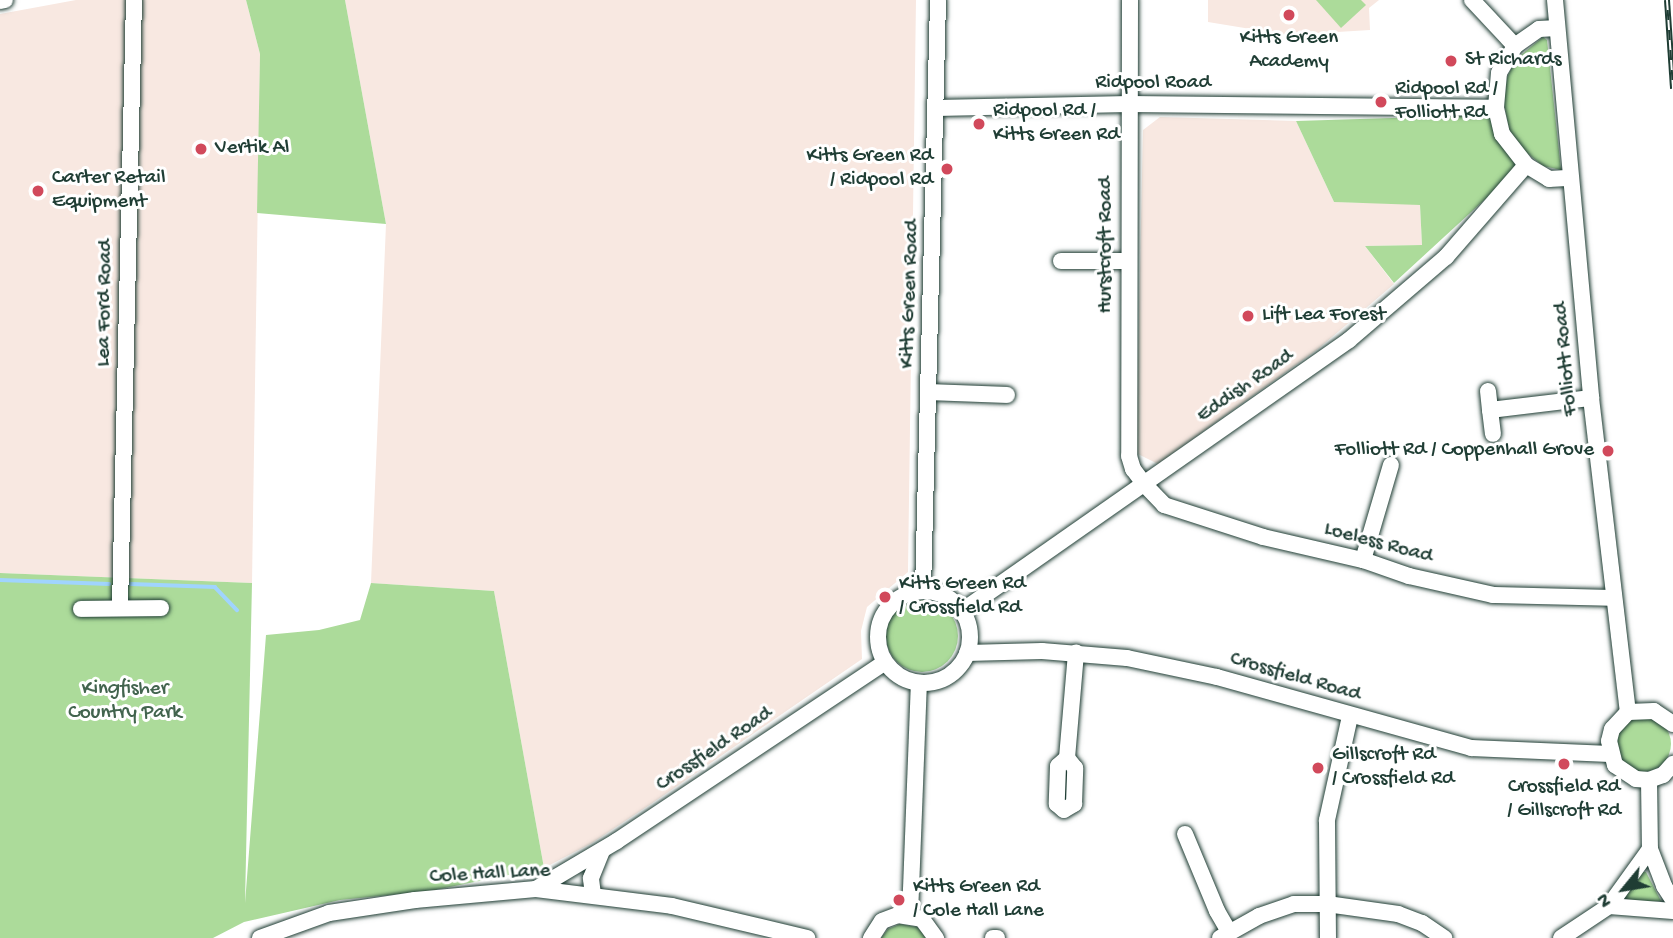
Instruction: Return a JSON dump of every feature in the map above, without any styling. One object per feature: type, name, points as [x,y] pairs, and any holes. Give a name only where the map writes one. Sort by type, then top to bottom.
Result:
[{"type":"street","name":"Lea Ford Road","points":[[120,607],[134,0]]},
{"type":"street","name":"Kitts Green Road","points":[[923,590],[938,0]]},
{"type":"street","name":"Hurstcroft Road","points":[[1130,0],[1129,456],[1133,470],[1145,485]]},
{"type":"street","points":[[1472,0],[1515,46]]},
{"type":"street","name":"Folliott Road","points":[[1555,0],[1591,398],[1628,712]]},
{"type":"street","points":[[1557,28],[1539,29],[1515,46],[1499,73],[1496,108],[1502,134],[1526,165],[1549,179],[1572,178]]},
{"type":"street","name":"Ridpool Road","points":[[936,108],[1129,104],[1496,108]]},
{"type":"street","name":"Eddish Road","points":[[962,611],[1349,340],[1446,257],[1526,165]]},
{"type":"street","points":[[1061,261],[1128,261]]},
{"type":"street","points":[[929,391],[1007,395]]},
{"type":"street","points":[[1488,391],[1493,434]]},
{"type":"street","points":[[1490,410],[1591,398]]},
{"type":"street","points":[[1363,560],[1391,465]]},
{"type":"street","name":"Loeless Road","points":[[1145,485],[1164,505],[1263,537],[1363,560],[1409,576],[1493,595],[1613,598]]},
{"type":"street","points":[[923,590],[935,590],[950,598],[962,611],[970,631],[967,653],[959,668],[946,678],[919,684],[895,673],[885,662],[877,636],[882,615],[903,596],[923,590]]},
{"type":"street","points":[[81,609],[160,608]]},
{"type":"street","name":"Crossfield Road","points":[[967,653],[1076,653],[1127,658],[1217,677],[1471,748],[1610,754]]},
{"type":"street","points":[[1068,758],[1076,653]]},
{"type":"street","name":"Crossfield Road","points":[[536,889],[604,849],[885,662]]},
{"type":"street","points":[[910,915],[919,684]]},
{"type":"street","points":[[1673,724],[1654,710],[1628,712],[1612,729],[1610,754],[1625,774],[1649,780],[1663,775],[1673,764]]},
{"type":"street","points":[[1328,938],[1327,820],[1350,716]]},
{"type":"street","points":[[1649,780],[1650,849],[1664,886],[1673,900]]},
{"type":"street","points":[[1185,834],[1225,935],[1259,916],[1294,904],[1327,904],[1398,914],[1422,923],[1444,938]]},
{"type":"street","points":[[593,895],[591,878],[594,865],[604,849]]},
{"type":"street","points":[[1561,938],[1609,906],[1650,849]]},
{"type":"street","name":"Cole Hall Lane","points":[[260,938],[329,913],[415,900],[536,889],[672,906],[807,938]]},
{"type":"street","points":[[1609,906],[1673,911]]},
{"type":"street","points":[[871,938],[882,921],[898,915],[910,915],[928,924],[936,938]]},
{"type":"shaded area","points":[[76,0],[246,0],[260,54],[252,583],[0,573],[0,14]]},
{"type":"shaded area","points":[[345,0],[916,0],[908,572],[867,607],[861,631],[862,659],[592,843],[544,868],[494,591],[371,583],[386,224]]},
{"type":"shaded area","name":"Kitts Green Academy","points":[[1208,0],[1379,0],[1369,8],[1370,30],[1288,35],[1208,22]]},
{"type":"shaded area","name":"Lift Lea Forest","points":[[1160,117],[1296,121],[1334,202],[1420,204],[1422,245],[1365,246],[1394,284],[1318,349],[1158,464],[1136,453],[1143,130]]},
{"type":"green space","points":[[246,0],[345,0],[386,224],[257,213],[260,54]]},
{"type":"green space","points":[[1316,0],[1361,0],[1366,5],[1341,28]]},
{"type":"green space","points":[[1543,37],[1547,40],[1561,170],[1543,166],[1521,148],[1509,129],[1504,103],[1507,78],[1515,60]]},
{"type":"green space","points":[[1489,115],[1496,135],[1518,169],[1394,283],[1365,246],[1422,245],[1420,205],[1334,202],[1296,121]]},
{"type":"green space","name":"Kingfisher Country Park","points":[[0,573],[252,583],[245,903],[266,635],[319,630],[360,620],[371,583],[494,591],[544,868],[430,891],[340,900],[244,922],[213,938],[0,938]]},
{"type":"green space","points":[[922,600],[942,606],[952,616],[958,636],[952,656],[942,666],[922,672],[902,666],[892,656],[886,636],[892,616],[902,606]]},
{"type":"green space","points":[[1643,716],[1658,721],[1666,729],[1671,744],[1666,759],[1658,767],[1643,772],[1628,767],[1620,759],[1615,744],[1620,729],[1628,721]]},
{"type":"green space","points":[[1642,872],[1646,872],[1661,901],[1632,902],[1624,898],[1629,887]]},
{"type":"green space","points":[[900,924],[917,927],[927,938],[881,938],[888,929]]},
{"type":"waterway","points":[[0,580],[109,584]]},
{"type":"waterway","points":[[131,584],[215,587],[237,610]]},
{"type":"railway","points":[[1667,0],[1673,89]]},
{"type":"place","name":"Kitts Green Academy","points":[[1289,15]]},
{"type":"place","name":"St Richards","points":[[1451,61]]},
{"type":"place","name":"Ridpool Rd / Folliott Rd","points":[[1381,102]]},
{"type":"place","name":"Ridpool Rd / Kitts Green Rd","points":[[979,124]]},
{"type":"place","name":"Vertik Al","points":[[201,149]]},
{"type":"place","name":"Kitts Green Rd / Ridpool Rd","points":[[947,169]]},
{"type":"place","name":"Carter Retail Equipment","points":[[38,191]]},
{"type":"place","name":"Lift Lea Forest","points":[[1248,316]]},
{"type":"place","name":"Folliott Rd / Coppenhall Grove","points":[[1608,451]]},
{"type":"place","name":"Kitts Green Rd / Crossfield Rd","points":[[885,597]]},
{"type":"place","name":"Crossfield Rd / Gillscroft Rd","points":[[1564,764]]},
{"type":"place","name":"Gillscroft Rd / Crossfield Rd","points":[[1318,768]]},
{"type":"place","name":"Kitts Green Rd / Cole Hall Lane","points":[[899,900]]}]
